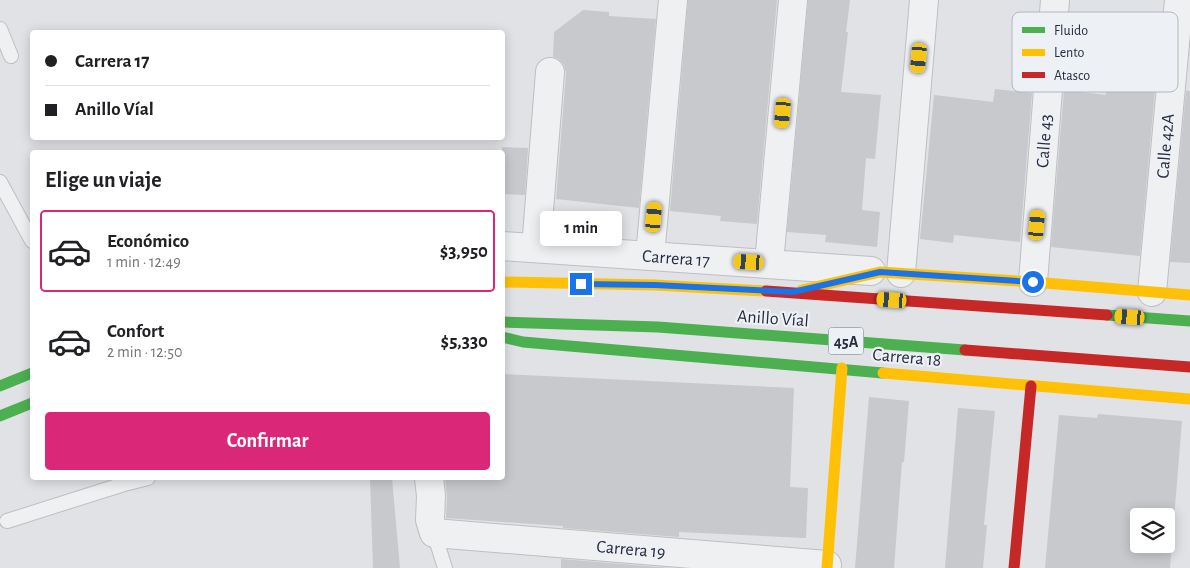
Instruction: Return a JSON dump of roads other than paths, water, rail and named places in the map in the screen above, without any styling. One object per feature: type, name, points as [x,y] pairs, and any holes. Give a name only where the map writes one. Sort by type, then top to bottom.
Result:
[{"type":"main road","name":"Carrera 17","points":[[793,292],[891,272],[1190,295]]},
{"type":"main road","name":"Anillo Víal","points":[[505,282],[655,285],[793,292],[1190,321]]},
{"type":"main road","name":"Anillo Víal","points":[[505,322],[668,328],[1190,367]]},
{"type":"main road","name":"Carrera 18","points":[[505,338],[523,342],[1190,399]]},
{"type":"main road","points":[[827,566],[842,368]]},
{"type":"main road","points":[[0,386],[30,374]]},
{"type":"main road","points":[[1014,568],[1031,386]]},
{"type":"main road","points":[[0,416],[30,404]]},
{"type":"street","points":[[650,256],[673,0]]},
{"type":"street","points":[[769,263],[793,0]]},
{"type":"street","points":[[891,272],[924,0]]},
{"type":"street","points":[[536,248],[550,72]]},
{"type":"street","name":"Calle 43","points":[[1033,282],[1048,92]]},
{"type":"street","name":"Calle 42A","points":[[1152,292],[1170,92]]},
{"type":"street","name":"Carrera 17","points":[[505,246],[891,272]]},
{"type":"street","points":[[430,480],[432,496],[430,520],[434,533]]},
{"type":"street","name":"Carrera 19","points":[[434,533],[827,566]]},
{"type":"lane","points":[[0,29],[11,56]]},
{"type":"lane","points":[[0,182],[30,237]]},
{"type":"lane","points":[[7,521],[124,481]]},
{"type":"lane","points":[[434,533],[445,568]]}]
